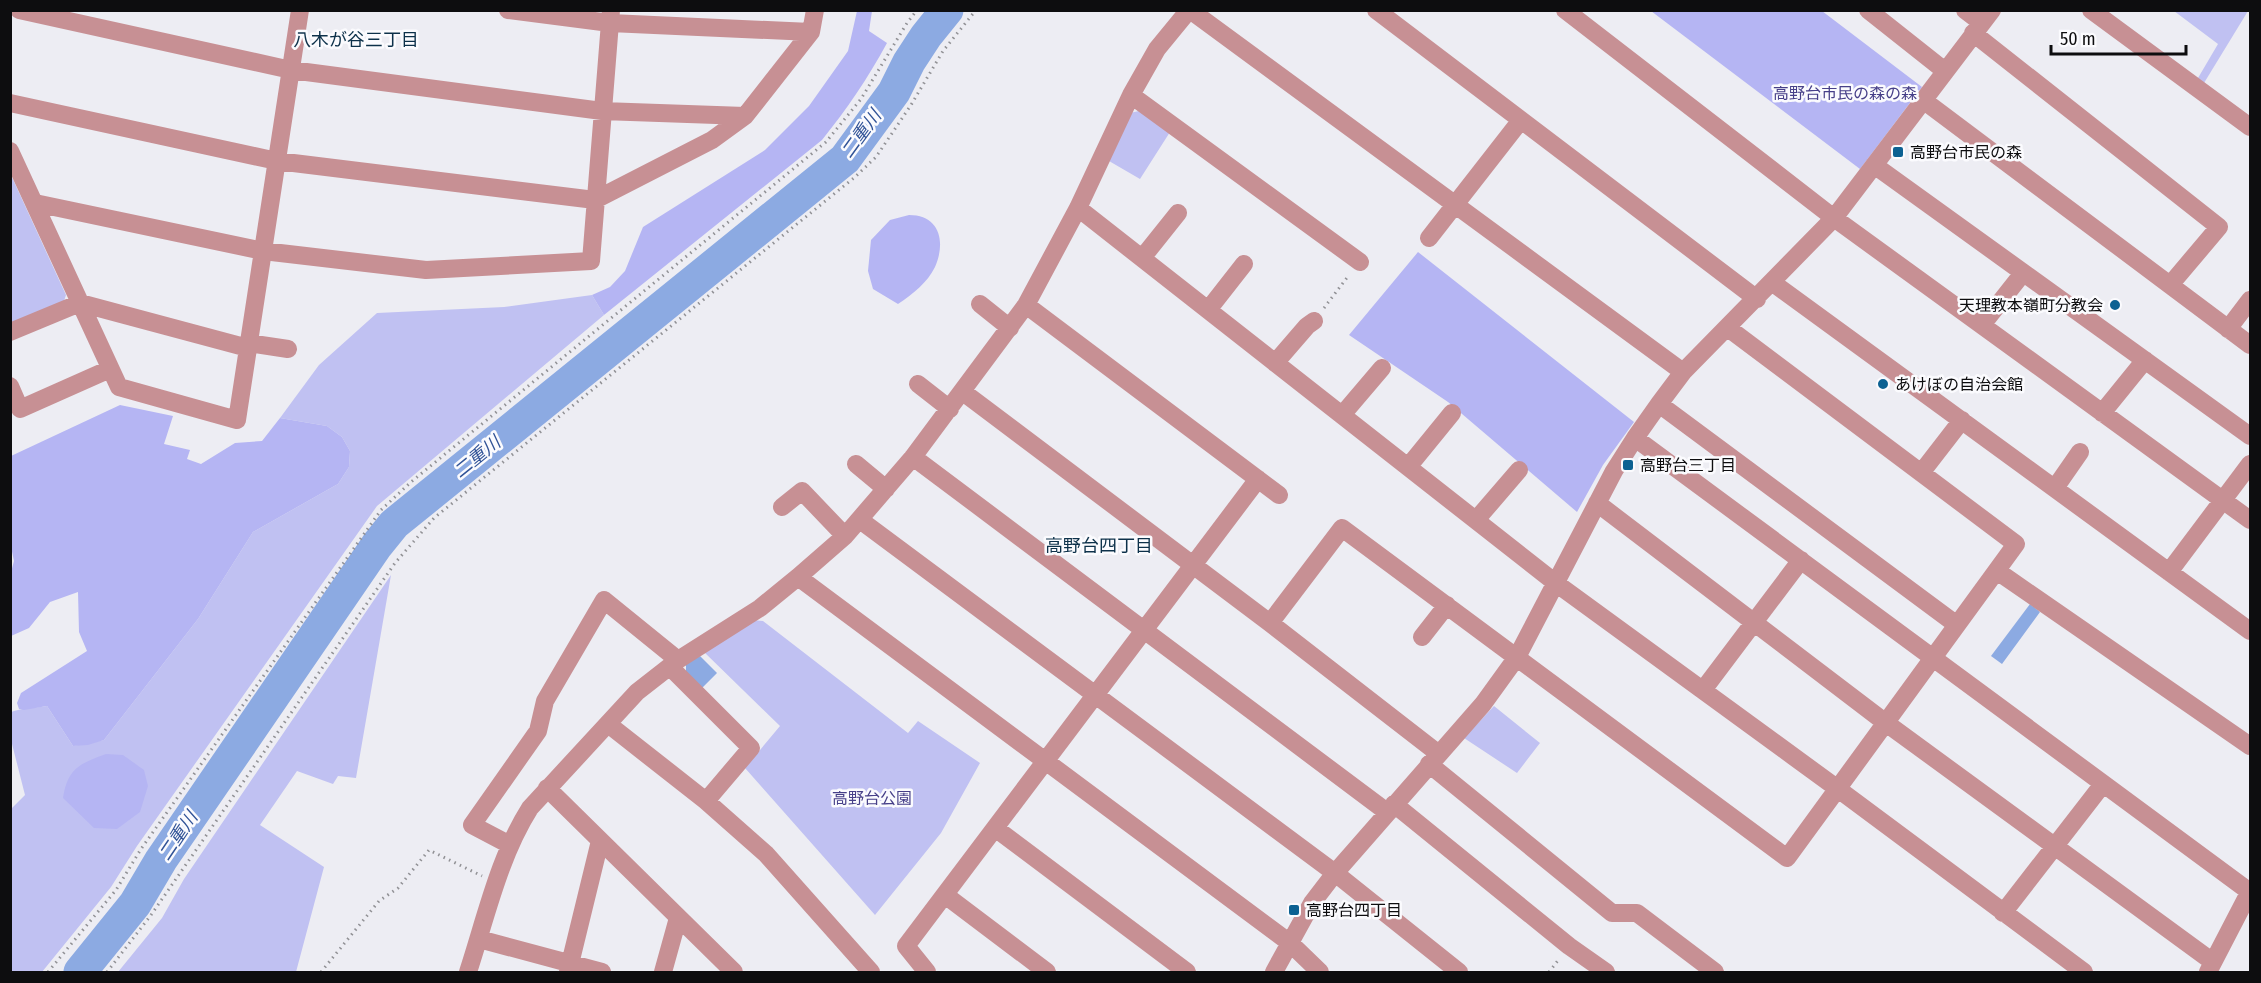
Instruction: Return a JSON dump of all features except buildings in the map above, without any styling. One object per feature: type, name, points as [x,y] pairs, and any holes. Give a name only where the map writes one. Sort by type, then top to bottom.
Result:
[{"type":"street","points":[[19,10],[291,70],[602,111],[745,116]]},
{"type":"street","points":[[10,151],[119,387],[237,420],[300,10]]},
{"type":"street","points":[[508,10],[811,32]]},
{"type":"street","points":[[10,103],[277,160],[595,200],[712,140],[745,116],[811,32],[815,10]]},
{"type":"street","points":[[468,972],[510,845],[517,828],[530,808],[637,692],[674,664],[760,608],[798,577],[860,520],[913,457],[1026,305],[1078,208],[1131,95],[1157,49],[1189,10],[1683,372]]},
{"type":"street","points":[[1376,10],[1757,299]]},
{"type":"street","points":[[1565,10],[1834,218],[2250,520]]},
{"type":"street","points":[[1868,10],[1945,71]]},
{"type":"street","points":[[1965,10],[1982,22],[2219,227],[2170,285]]},
{"type":"street","points":[[2091,10],[2250,127]]},
{"type":"street","points":[[35,203],[263,251],[426,270],[591,261],[611,17]]},
{"type":"street","points":[[1274,972],[1312,903],[1335,873],[1483,704],[1517,657],[1557,584],[1597,503],[1635,438],[1659,404],[1683,372],[1773,283],[1834,218],[1982,22]]},
{"type":"street","points":[[1131,95],[1360,262]]},
{"type":"street","points":[[1923,100],[2250,345]]},
{"type":"street","points":[[1429,238],[1521,120]]},
{"type":"street","points":[[1874,165],[2250,436]]},
{"type":"street","points":[[1078,208],[1557,584],[2084,972]]},
{"type":"street","points":[[1142,258],[1178,213]]},
{"type":"street","points":[[1208,310],[1244,264]]},
{"type":"street","points":[[1982,325],[2023,273]]},
{"type":"street","points":[[1773,283],[2250,631]]},
{"type":"street","points":[[2228,329],[2250,300]]},
{"type":"street","points":[[10,332],[80,303],[249,346],[288,349]]},
{"type":"street","points":[[980,304],[1010,328]]},
{"type":"street","points":[[1026,305],[1279,495]]},
{"type":"street","points":[[1275,363],[1314,321]]},
{"type":"street","points":[[1270,624],[1342,528],[1787,858],[2016,544],[1728,328]]},
{"type":"street","points":[[2102,412],[2145,360]]},
{"type":"street","points":[[1342,415],[1382,368]]},
{"type":"street","points":[[10,386],[20,409],[110,369]]},
{"type":"street","points":[[918,384],[950,409]]},
{"type":"street","points":[[963,392],[1270,624],[1434,759],[1611,913],[1636,913],[1715,972]]},
{"type":"street","points":[[1659,404],[1957,625]]},
{"type":"street","points":[[1408,467],[1452,413]]},
{"type":"street","points":[[1921,473],[1962,420]]},
{"type":"street","points":[[1597,503],[1886,723],[2054,846],[2210,967],[2250,892],[1635,438]]},
{"type":"street","points":[[2055,488],[2080,452]]},
{"type":"street","points":[[913,457],[1144,630],[1390,808],[1606,972]]},
{"type":"street","points":[[856,464],[886,489]]},
{"type":"street","points":[[2169,572],[2250,464]]},
{"type":"street","points":[[1476,520],[1519,470]]},
{"type":"street","points":[[927,972],[906,946],[1258,479]]},
{"type":"street","points":[[782,507],[802,491],[844,536]]},
{"type":"street","points":[[860,520],[1335,873],[1459,972]]},
{"type":"street","points":[[1703,690],[1801,560]]},
{"type":"street","points":[[1997,571],[2250,747]]},
{"type":"street","points":[[798,577],[1290,943],[1320,972]]},
{"type":"street","points":[[510,845],[472,825],[538,730],[545,701],[604,600],[674,664],[751,748],[706,801]]},
{"type":"street","points":[[1422,637],[1447,605]]},
{"type":"street","points":[[608,724],[706,801],[766,854],[871,972]]},
{"type":"street","points":[[2004,913],[2103,784]]},
{"type":"street","points":[[547,788],[734,972]]},
{"type":"street","points":[[995,828],[1186,972]]},
{"type":"street","points":[[569,968],[600,842]]},
{"type":"street","points":[[945,895],[1047,972]]},
{"type":"street","points":[[663,972],[678,918]]},
{"type":"street","points":[[479,939],[569,968],[602,972]]},
{"type":"path","points":[[48,972],[116,890],[148,839],[381,510],[420,475],[826,142],[861,99],[917,10]]},
{"type":"path","points":[[107,972],[151,915],[395,562],[415,538],[434,518],[855,177],[876,157],[888,141],[943,51],[976,10]]},
{"type":"path","points":[[1314,321],[1360,262]]},
{"type":"path","points":[[321,972],[379,901],[398,888],[429,850],[497,883]]},
{"type":"green space","points":[[857,11],[872,11],[869,31],[887,43],[857,93],[822,140],[604,315],[592,295],[610,287],[625,271],[643,227],[765,150],[809,106],[848,51]]},
{"type":"green space","name":"高野台市民の森の森","points":[[1651,11],[1822,11],[1922,87],[1860,169]]},
{"type":"green space","points":[[2174,11],[2248,11],[2204,83],[2198,78],[2218,44]]},
{"type":"green space","points":[[1139,111],[1170,132],[1140,179],[1109,161],[1130,113]]},
{"type":"green space","points":[[10,173],[66,295],[64,301],[10,324]]},
{"type":"green space","points":[[909,215],[919,216],[934,225],[938,232],[940,248],[935,267],[928,278],[898,304],[873,289],[868,271],[871,240],[890,220]]},
{"type":"green space","points":[[1418,252],[1634,422],[1603,465],[1577,512],[1448,402],[1349,335]]},
{"type":"green space","points":[[592,295],[604,315],[377,506],[137,846],[111,887],[42,972],[11,972],[10,810],[25,795],[11,740],[11,712],[47,706],[73,746],[104,740],[198,619],[253,532],[338,484],[349,467],[350,451],[342,437],[327,426],[280,418],[319,365],[377,313],[504,307]]},
{"type":"green space","points":[[120,405],[173,416],[164,444],[190,450],[187,459],[201,464],[235,443],[262,441],[280,418],[327,426],[342,437],[350,451],[349,467],[338,484],[253,532],[198,619],[104,740],[88,745],[73,746],[47,706],[24,710],[19,709],[17,703],[21,693],[87,651],[79,632],[78,592],[50,602],[29,628],[11,636],[10,576],[14,561],[10,542],[11,456]]},
{"type":"green space","points":[[391,575],[356,778],[338,776],[333,784],[297,771],[260,825],[324,867],[296,972],[118,972],[162,918],[184,879]]},
{"type":"green space","name":"高野台公園","points":[[752,620],[763,621],[908,733],[918,721],[980,763],[941,833],[875,915],[745,768],[780,726],[703,651]]},
{"type":"green space","points":[[1494,706],[1540,743],[1517,773],[1464,738]]},
{"type":"green space","points":[[106,754],[123,755],[144,770],[148,786],[140,812],[117,829],[94,828],[63,798],[68,780],[76,768]]},
{"type":"shaded area","points":[[2030,604],[2040,612],[2002,664],[1991,656]]},
{"type":"shaded area","points":[[700,656],[717,673],[702,688],[686,674],[686,663]]},
{"type":"waterway","name":"二重川","points":[[80,972],[135,904],[161,860],[377,545],[394,524],[845,159],[894,92],[909,62],[926,36],[947,10]]},
{"type":"place","name":"高野台市民の森","points":[[1898,152]]},
{"type":"place","name":"天理教本嶺町分教会","points":[[2115,305]]},
{"type":"place","name":"あけぼの自治会館","points":[[1883,384]]},
{"type":"place","name":"高野台三丁目","points":[[1628,465]]},
{"type":"place","name":"高野台四丁目","points":[[1294,910]]},
{"type":"district","name":"八木が谷三丁目","points":[[356,40]]},
{"type":"district","name":"高野台四丁目","points":[[1099,546]]}]
